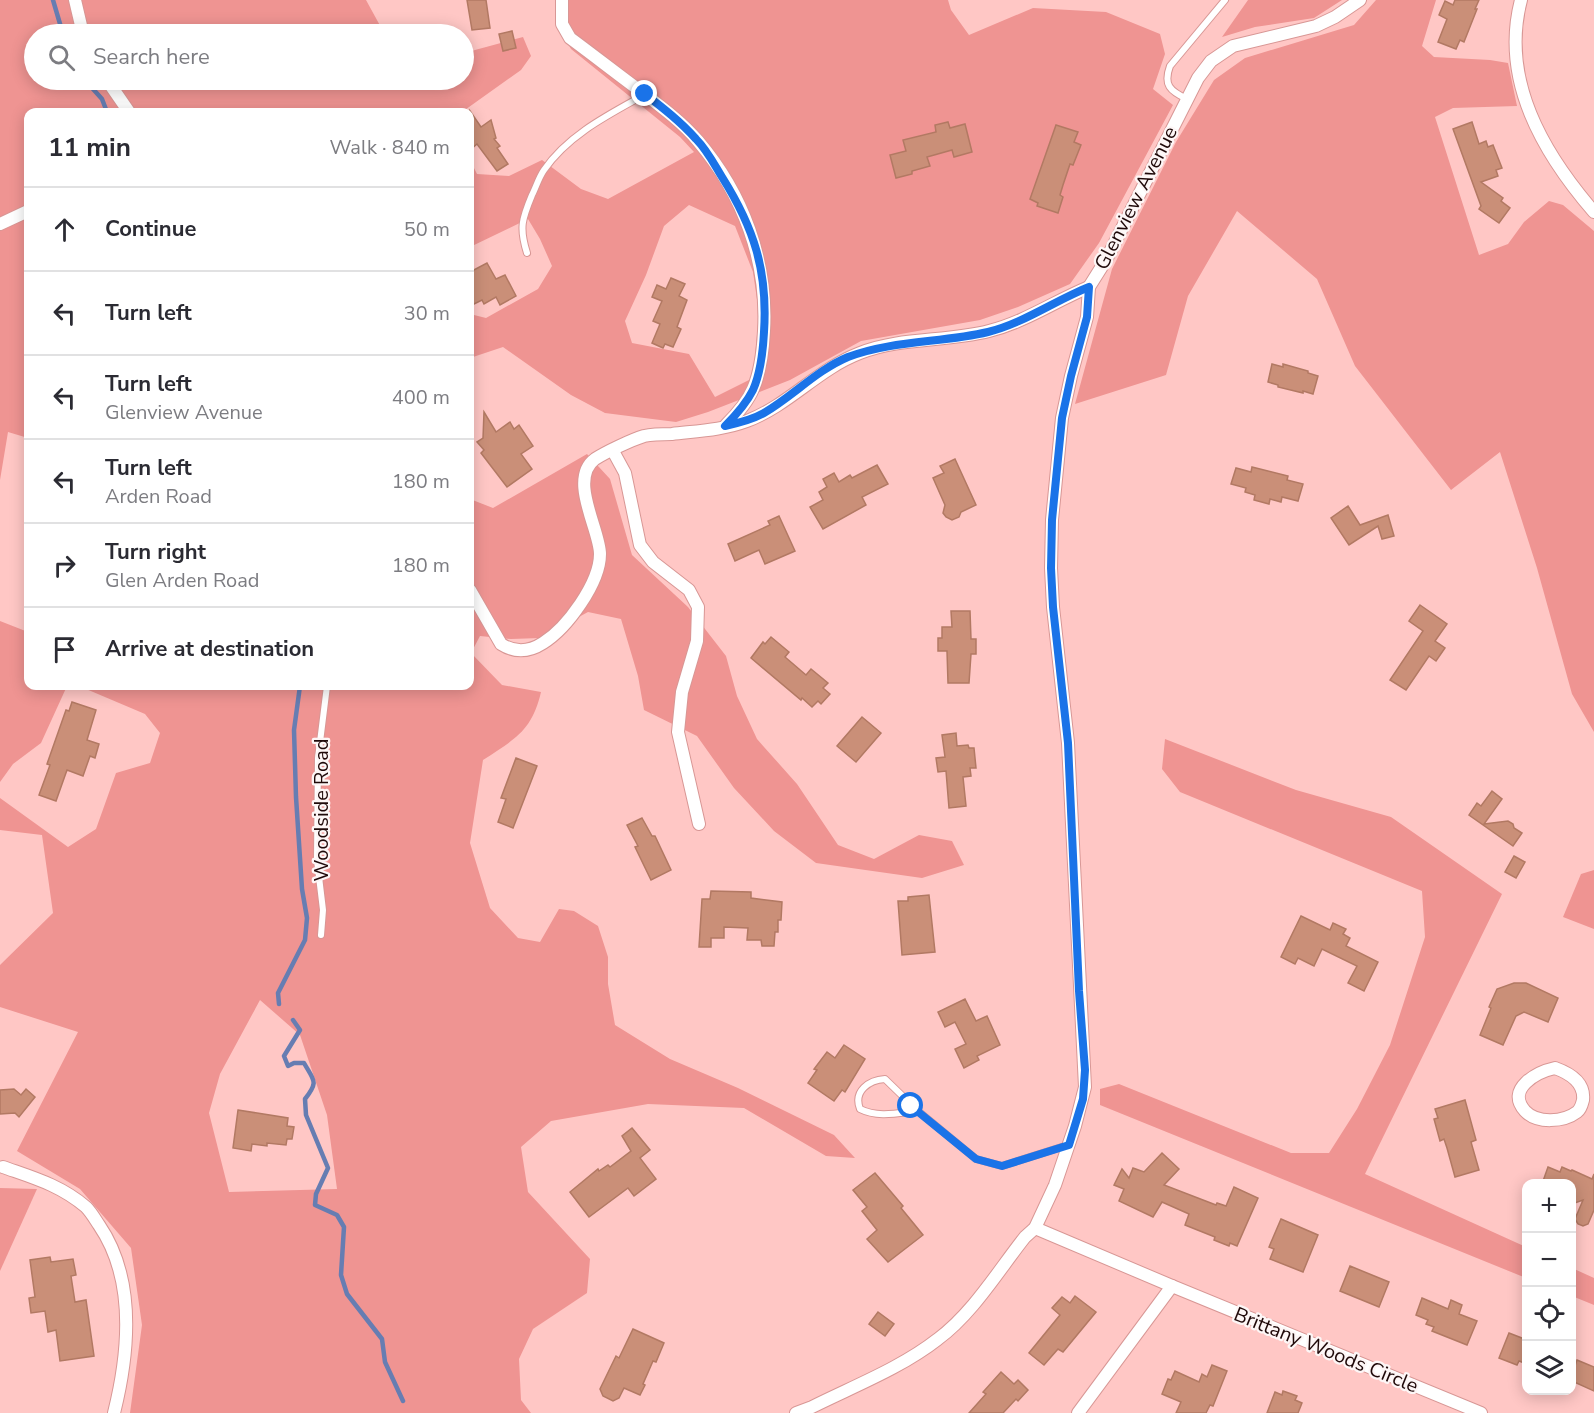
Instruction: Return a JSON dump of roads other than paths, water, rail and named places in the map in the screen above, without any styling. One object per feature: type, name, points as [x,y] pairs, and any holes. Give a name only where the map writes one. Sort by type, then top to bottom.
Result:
[{"type":"street","points":[[75,0],[81,24]]},
{"type":"street","points":[[562,0],[562,24],[570,38],[671,114],[697,140],[710,157],[749,224],[763,277],[765,308],[763,348],[753,389],[741,409],[725,426]]},
{"type":"street","name":"Glenview Avenue","points":[[796,1413],[909,1359],[939,1339],[960,1319],[1025,1237],[1035,1228],[1059,1176],[1083,1099],[1085,1070],[1079,991],[1068,743],[1053,607],[1051,544],[1062,418],[1087,317],[1089,287],[1106,260],[1198,78],[1211,61],[1224,50],[1249,41],[1316,26],[1335,17],[1360,0]]},
{"type":"street","points":[[1521,0],[1515,40],[1519,84],[1544,143],[1594,212]]},
{"type":"street","points":[[114,90],[126,108]]},
{"type":"street","points":[[0,224],[24,212]]},
{"type":"street","points":[[474,598],[501,644],[509,649],[526,651],[538,646],[564,626],[582,601],[597,571],[599,545],[588,513],[584,489],[587,472],[593,460],[645,436],[711,430],[746,421],[763,414],[844,359],[863,351],[988,332],[1013,324],[1089,287]]},
{"type":"street","points":[[613,451],[625,473],[640,545],[652,562],[689,590],[698,607],[697,641],[682,692],[678,732],[699,824]]},
{"type":"street","points":[[1555,1068],[1568,1072],[1577,1080],[1584,1093],[1582,1106],[1577,1112],[1567,1117],[1549,1120],[1536,1119],[1524,1110],[1519,1094],[1528,1079],[1542,1071],[1555,1068]]},
{"type":"street","points":[[1582,1106],[1594,1112]]},
{"type":"street","points":[[3,1167],[55,1185],[88,1209],[115,1254],[126,1314],[126,1350],[114,1413]]},
{"type":"street","name":"Brittany Woods Circle","points":[[1035,1228],[1172,1287],[1481,1413]]},
{"type":"street","points":[[1078,1413],[1172,1287]]},
{"type":"lane","points":[[1187,99],[1173,92],[1169,87],[1167,74],[1170,66],[1225,0]]},
{"type":"lane","points":[[527,253],[521,234],[523,216],[543,172],[558,153],[584,130],[645,94]]},
{"type":"lane","name":"Woodside Road","points":[[321,935],[323,910],[317,860],[318,758],[326,690]]},
{"type":"lane","points":[[918,1111],[884,1115],[867,1112],[860,1108],[857,1101],[859,1092],[867,1085],[885,1079],[918,1111],[976,1159],[1002,1166],[1069,1145]]},
{"type":"waterway","points":[[53,0],[60,24]]},
{"type":"waterway","points":[[94,90],[102,99],[105,108]]},
{"type":"waterway","points":[[279,1004],[278,993],[305,940],[307,918],[302,889],[296,797],[294,730],[299,690]]},
{"type":"waterway","points":[[293,1020],[300,1030],[284,1056],[288,1066],[294,1063],[304,1063],[312,1078],[312,1088],[305,1099],[306,1115],[328,1168],[316,1194],[315,1205],[337,1215],[344,1227],[341,1275],[347,1294],[382,1339],[385,1362],[403,1401]]}]
